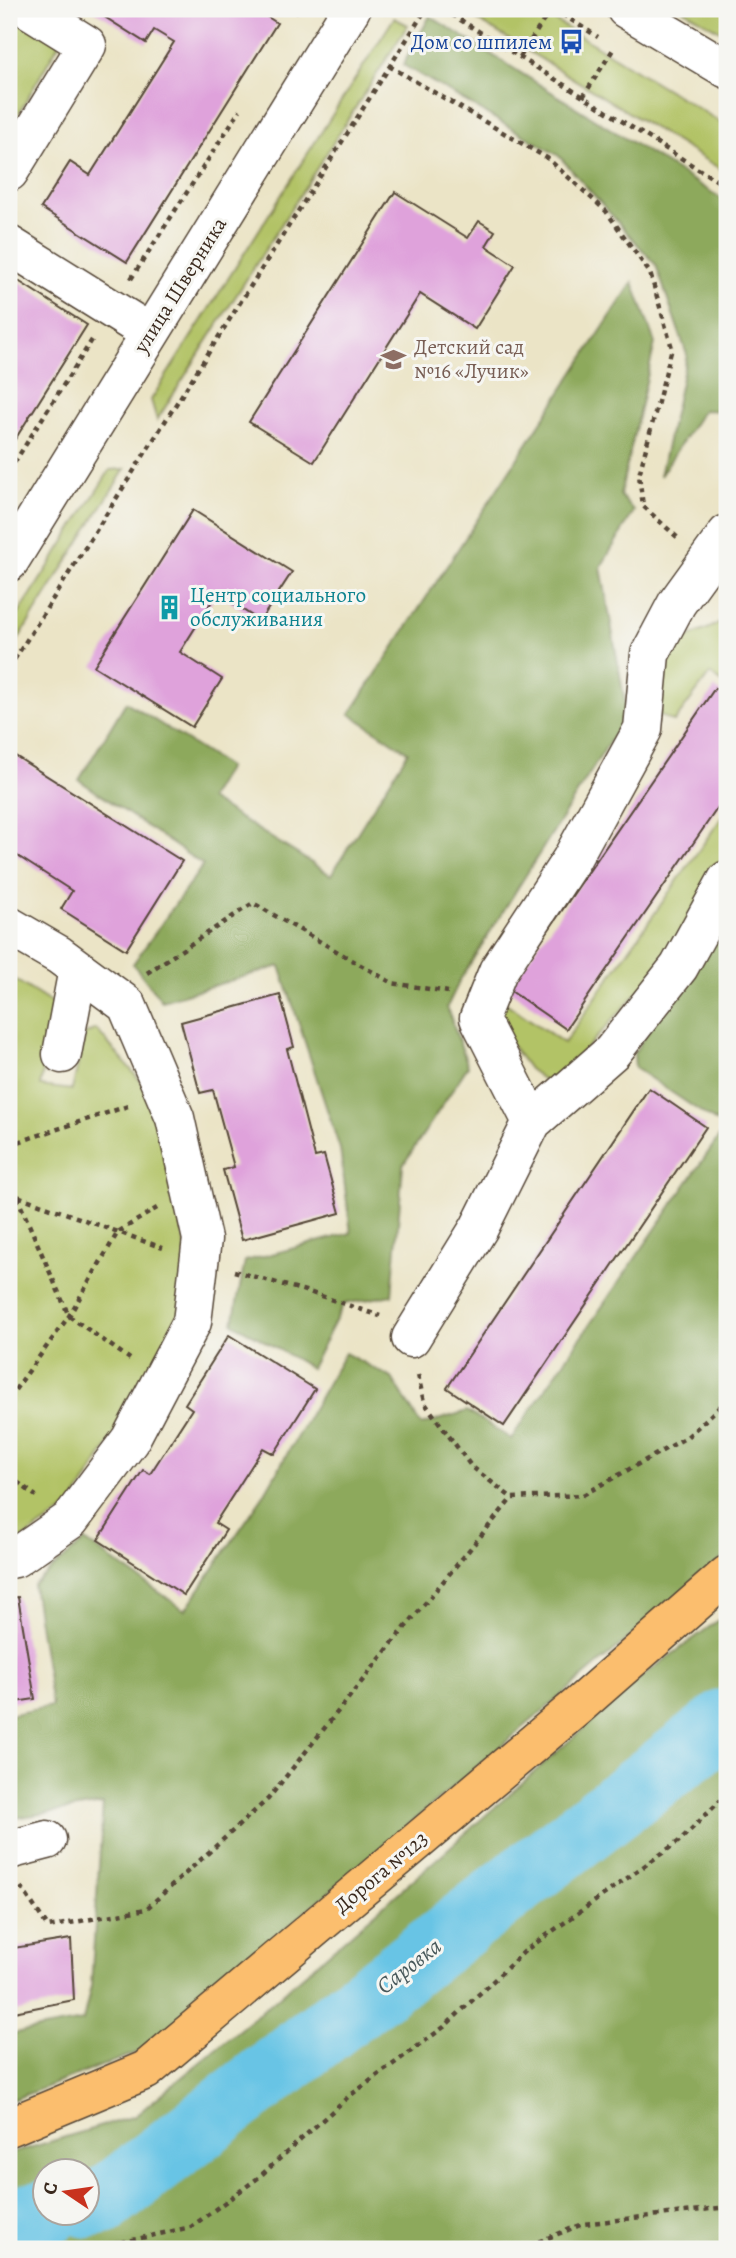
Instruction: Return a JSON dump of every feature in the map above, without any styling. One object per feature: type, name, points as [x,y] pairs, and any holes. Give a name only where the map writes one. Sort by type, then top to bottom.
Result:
[{"type":"main road","name":"Дорога №123","points":[[9,2127],[146,2070],[579,1704],[727,1575]]},
{"type":"street","points":[[9,172],[87,45],[29,9]]},
{"type":"street","name":"улица Шверника","points":[[9,562],[351,9]]},
{"type":"street","points":[[626,9],[727,69]]},
{"type":"street","points":[[9,246],[150,333]]},
{"type":"street","points":[[533,1122],[479,1018],[498,971],[571,860],[643,729],[650,654],[677,603],[720,559]]},
{"type":"street","points":[[411,1338],[479,1228],[533,1122],[612,1052],[679,967],[727,880]]},
{"type":"street","points":[[9,926],[59,955],[127,1005],[175,1118],[202,1239],[192,1322],[130,1440],[70,1521],[15,1558],[9,1559]]},
{"type":"street","points":[[62,1054],[78,969]]},
{"type":"street","points":[[13,1865],[47,1840]]},
{"type":"path","points":[[294,9],[303,11],[294,25]]},
{"type":"path","points":[[9,668],[426,9]]},
{"type":"path","points":[[443,9],[727,187]]},
{"type":"path","points":[[520,57],[553,9],[614,48],[583,97]]},
{"type":"path","points":[[389,66],[547,158],[606,211],[650,273],[672,348],[639,475],[643,506],[720,559]]},
{"type":"path","points":[[9,471],[243,105]]},
{"type":"path","points":[[113,995],[253,903],[391,983],[458,994]]},
{"type":"path","points":[[9,1145],[165,1094]]},
{"type":"path","points":[[9,1398],[69,1317],[118,1232],[191,1188]]},
{"type":"path","points":[[17,1196],[69,1317],[161,1382]]},
{"type":"path","points":[[356,1308],[378,1315]]},
{"type":"path","points":[[411,1338],[424,1402],[471,1466],[512,1498],[583,1495],[687,1437],[727,1400]]},
{"type":"path","points":[[13,1865],[48,1927],[146,1909],[268,1799],[512,1498]]},
{"type":"path","points":[[92,2249],[191,2227],[258,2178],[348,2097],[444,2027],[526,1950],[678,1842],[727,1794]]},
{"type":"path","points":[[520,2249],[583,2224],[727,2207]]},
{"type":"green space","points":[[536,9],[727,126],[727,173],[463,11]]},
{"type":"green space","points":[[682,9],[727,9],[727,35]]},
{"type":"green space","points":[[9,12],[60,42],[9,130]]},
{"type":"green space","points":[[430,16],[727,202],[727,411],[703,410],[660,476],[687,355],[656,265],[559,156],[403,65]]},
{"type":"green space","points":[[394,18],[408,25],[157,420],[151,400]]},
{"type":"green space","points":[[633,282],[655,343],[620,495],[634,511],[601,567],[627,714],[460,980],[447,1007],[468,1066],[403,1165],[392,1295],[344,1304],[311,1368],[233,1323],[245,1261],[351,1233],[340,1149],[280,966],[162,1001],[133,964],[203,865],[79,780],[126,702],[228,767],[209,799],[331,875],[408,752],[350,714]]},
{"type":"green space","points":[[125,469],[9,654],[9,629],[110,470]]},
{"type":"green space","points":[[727,620],[727,686],[710,674],[674,722],[656,714],[671,645]]},
{"type":"green space","points":[[727,810],[727,856],[661,967],[552,1086],[529,1069],[495,1022],[504,1002],[564,1043]]},
{"type":"green space","points":[[727,911],[727,1555],[141,2051],[9,2101],[9,2034],[83,2021],[91,1986],[103,1804],[9,1819],[9,1715],[52,1706],[33,1585],[85,1541],[185,1610],[263,1496],[345,1353],[392,1378],[421,1425],[467,1411],[511,1439],[725,1128],[635,1068],[634,1053]]},
{"type":"green space","points":[[9,976],[56,1006],[40,1086],[72,1090],[85,1034],[96,1029],[145,1086],[173,1182],[190,1269],[180,1328],[71,1506],[9,1548]]},
{"type":"green space","points":[[727,1614],[727,2249],[9,2249],[9,2154],[135,2116],[269,2005],[640,1678]]},
{"type":"building","points":[[59,9],[84,9],[77,20]]},
{"type":"building","points":[[92,9],[255,9],[277,23],[127,262],[41,208],[70,162],[90,175],[174,42],[154,30],[146,43]]},
{"type":"building","points":[[395,192],[468,238],[479,221],[495,231],[486,246],[515,265],[475,329],[420,294],[314,462],[249,422]]},
{"type":"building","points":[[9,275],[87,325],[9,449]]},
{"type":"building","name":"Центр социального обслуживания","points":[[193,510],[292,572],[260,621],[217,593],[180,652],[222,679],[192,727],[94,666]]},
{"type":"building","points":[[715,688],[727,697],[727,794],[566,1029],[508,989]]},
{"type":"building","points":[[9,752],[182,861],[126,950],[61,909],[72,891],[13,853],[9,859]]},
{"type":"building","points":[[280,995],[294,1047],[287,1049],[315,1157],[324,1155],[340,1213],[242,1240],[223,1170],[234,1167],[213,1090],[200,1093],[181,1022]]},
{"type":"building","points":[[649,1088],[706,1127],[504,1426],[447,1388]]},
{"type":"building","points":[[229,1335],[315,1389],[274,1454],[263,1448],[215,1523],[226,1530],[184,1595],[98,1540],[143,1470],[150,1474],[192,1409],[185,1404]]},
{"type":"building","points":[[18,1597],[35,1699],[9,1703],[9,1598]]},
{"type":"building","points":[[9,1931],[14,1948],[71,1939],[74,2000],[9,2013]]},
{"type":"waterway","name":"Саровка","points":[[102,2202],[727,1721]]},
{"type":"waterway","name":"Саровка","points":[[9,2221],[32,2216]]},
{"type":"place","name":"Дом со шпилем","points":[[572,42]]},
{"type":"place","name":"Детский сад №16 «Лучик»","points":[[394,359]]},
{"type":"place","name":"Центр социального обслуживания","points":[[170,607]]}]
